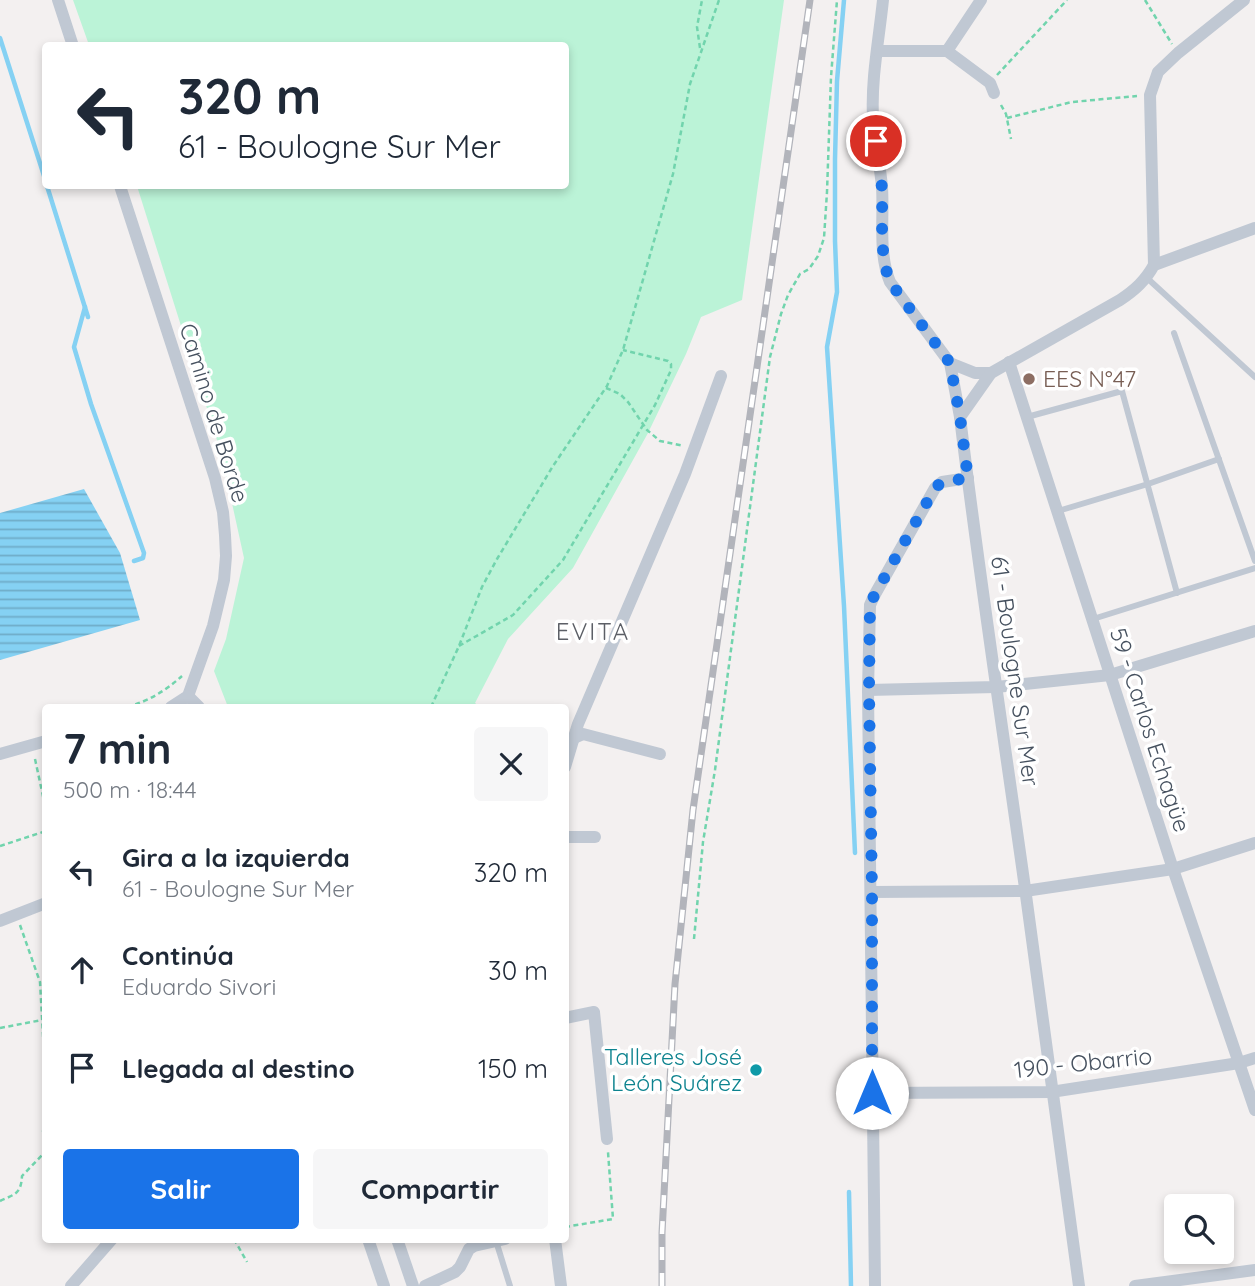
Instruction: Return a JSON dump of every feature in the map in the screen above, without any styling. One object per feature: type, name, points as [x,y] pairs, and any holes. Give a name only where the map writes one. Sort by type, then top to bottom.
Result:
[{"type":"street","points":[[58,0],[73,42]]},
{"type":"street","points":[[883,0],[873,118],[887,273],[890,282],[950,363],[975,373],[991,373]]},
{"type":"street","points":[[947,51],[982,0]]},
{"type":"street","points":[[960,417],[991,373],[1120,300],[1147,278],[1154,265],[1150,95],[1157,72],[1244,0]]},
{"type":"street","points":[[878,51],[947,51],[992,88]]},
{"type":"street","name":"Camino de Borde","points":[[121,189],[215,478],[223,513],[226,556],[224,580],[214,626],[188,696]]},
{"type":"street","points":[[1154,265],[1255,228]]},
{"type":"street","name":"59 - Carlos Echagüe","points":[[1009,362],[1173,869],[1255,1110]]},
{"type":"street","name":"61 - Boulogne Sur Mer","points":[[950,363],[960,417],[1079,1286]]},
{"type":"street","points":[[569,754],[578,724],[685,474],[721,376]]},
{"type":"street","points":[[875,1286],[870,605],[935,488],[942,482],[968,478]]},
{"type":"street","points":[[869,690],[996,687],[1110,675],[1255,631]]},
{"type":"street","points":[[177,704],[188,696],[197,704]]},
{"type":"street","points":[[574,738],[583,734],[660,754]]},
{"type":"street","points":[[0,754],[42,742]]},
{"type":"street","points":[[569,836],[596,837]]},
{"type":"street","points":[[872,892],[1026,891],[1173,869],[1255,843]]},
{"type":"street","points":[[0,922],[42,905]]},
{"type":"street","points":[[569,1017],[594,1012],[607,1139]]},
{"type":"street","name":"190 - Obarrio","points":[[872,1093],[1051,1092],[1239,1063],[1255,1058]]},
{"type":"street","points":[[71,1286],[109,1243]]},
{"type":"street","points":[[369,1243],[384,1286]]},
{"type":"street","points":[[398,1243],[413,1286]]},
{"type":"street","points":[[425,1286],[455,1272],[469,1249],[486,1243]]},
{"type":"street","points":[[556,1243],[561,1286]]},
{"type":"street","points":[[1135,1286],[1255,1270]]},
{"type":"lane","points":[[1147,278],[1255,377]]},
{"type":"lane","points":[[1174,333],[1255,561]]},
{"type":"lane","points":[[1027,417],[1122,391],[1177,593]]},
{"type":"lane","points":[[1058,511],[1219,459]]},
{"type":"lane","points":[[1092,619],[1255,568]]},
{"type":"lane","points":[[500,1243],[510,1286]]},
{"type":"path","points":[[701,51],[697,27],[702,0]]},
{"type":"path","points":[[432,704],[482,587],[497,559],[553,466],[606,388],[624,350],[673,174],[690,84],[719,0]]},
{"type":"path","points":[[694,939],[703,842],[770,357],[788,295],[800,274],[809,268],[818,256],[824,238],[837,0]]},
{"type":"path","points":[[1011,139],[1006,114],[992,88],[1067,0]]},
{"type":"path","points":[[1145,0],[1178,52]]},
{"type":"path","points":[[1007,118],[1072,102],[1150,95]]},
{"type":"path","points":[[459,646],[513,615],[563,560],[655,405],[671,365],[668,361],[624,350]]},
{"type":"path","points":[[606,388],[620,394],[643,425],[660,442],[695,448]]},
{"type":"path","points":[[135,704],[163,691],[187,669]]},
{"type":"path","points":[[32,745],[42,791]]},
{"type":"path","points":[[0,846],[42,832]]},
{"type":"path","points":[[16,915],[42,993]]},
{"type":"path","points":[[0,1028],[42,1020]]},
{"type":"path","points":[[569,1226],[613,1219],[607,1139]]},
{"type":"path","points":[[0,1201],[18,1193],[22,1176],[42,1155]]},
{"type":"path","points":[[236,1243],[247,1262]]},
{"type":"green space","points":[[73,0],[784,0],[742,300],[701,317],[648,433],[573,568],[508,639],[476,704],[227,704],[214,671],[226,639],[244,558],[221,453],[138,189],[569,189],[569,42],[88,42]]},
{"type":"water","points":[[84,489],[120,553],[140,620],[0,660],[0,513]]},
{"type":"waterway","points":[[844,0],[837,81],[835,159],[837,292],[827,347],[844,606],[855,853]]},
{"type":"waterway","points":[[0,38],[42,169]]},
{"type":"waterway","points":[[48,189],[88,317]]},
{"type":"waterway","points":[[85,307],[74,347],[91,404],[144,553],[143,558],[134,561]]},
{"type":"waterway","points":[[849,1192],[851,1286]]},
{"type":"railway","points":[[662,1286],[662,1233],[675,984],[693,810],[810,0]]},
{"type":"place","name":"EES N°47","points":[[1029,379]]},
{"type":"place","name":"Talleres José León Suárez","points":[[756,1070]]},
{"type":"district","name":"EVITA","points":[[593,632]]},
{"type":"route","points":[[872,1093],[870,605],[935,488],[942,482],[968,478],[950,363],[890,282],[887,273],[876,141]]}]
